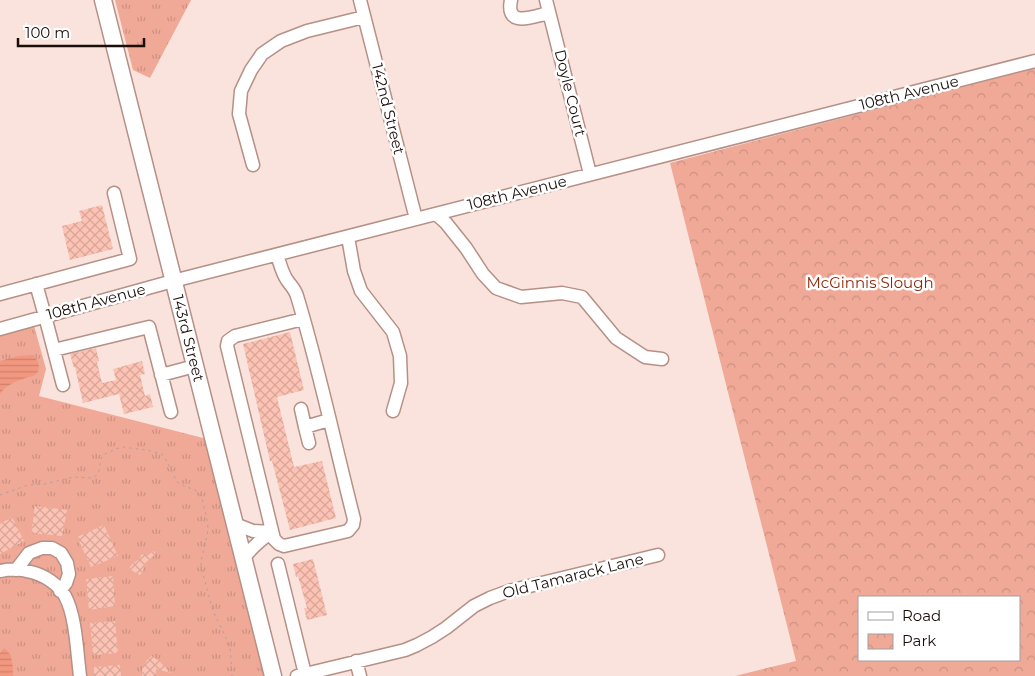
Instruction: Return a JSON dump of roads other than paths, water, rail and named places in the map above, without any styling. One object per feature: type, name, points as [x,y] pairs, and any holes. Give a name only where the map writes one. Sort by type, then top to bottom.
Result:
[{"type":"main road","name":"143rd Street","points":[[103,0],[273,676]]},
{"type":"street","name":"142nd Street","points":[[360,0],[416,219]]},
{"type":"street","name":"Doyle Court","points":[[511,0],[511,11],[514,17],[519,19],[548,6],[590,174]]},
{"type":"street","points":[[253,164],[239,114],[241,90],[262,54],[281,41],[307,31],[364,17]]},
{"type":"street","name":"108th Avenue","points":[[0,329],[174,281],[1035,61]]},
{"type":"street","points":[[0,294],[130,259],[114,193]]},
{"type":"street","points":[[436,214],[446,223],[466,248],[483,274],[496,288],[521,297],[562,293],[582,297],[616,338],[645,357],[662,359]]},
{"type":"street","points":[[348,237],[354,272],[361,291],[392,332],[400,356],[401,383],[393,411]]},
{"type":"street","points":[[277,255],[282,272],[294,287],[303,319],[354,519],[353,525],[348,531],[284,546],[274,539],[272,532],[227,346],[228,340],[235,336],[303,319]]},
{"type":"street","points":[[36,284],[63,385]]},
{"type":"street","points":[[54,350],[149,326],[171,412]]},
{"type":"street","points":[[161,375],[195,366]]},
{"type":"street","points":[[301,409],[309,443]]},
{"type":"street","points":[[305,427],[329,420]]},
{"type":"street","points":[[235,524],[254,531],[272,532]]},
{"type":"street","points":[[243,559],[252,547],[272,532]]},
{"type":"street","points":[[16,570],[29,553],[42,548],[57,550],[62,553],[70,574],[60,591]]},
{"type":"street","name":"Old Tamarack Lane","points":[[307,674],[405,650],[417,645],[446,628],[474,606],[496,595],[658,555]]},
{"type":"street","points":[[278,564],[307,674]]},
{"type":"street","points":[[0,571],[23,570],[40,574],[54,583],[64,595],[72,613],[80,676]]},
{"type":"street","points":[[356,662],[360,676]]},
{"type":"park label","name":"McGinnis Slough","points":[[870,283]]}]
